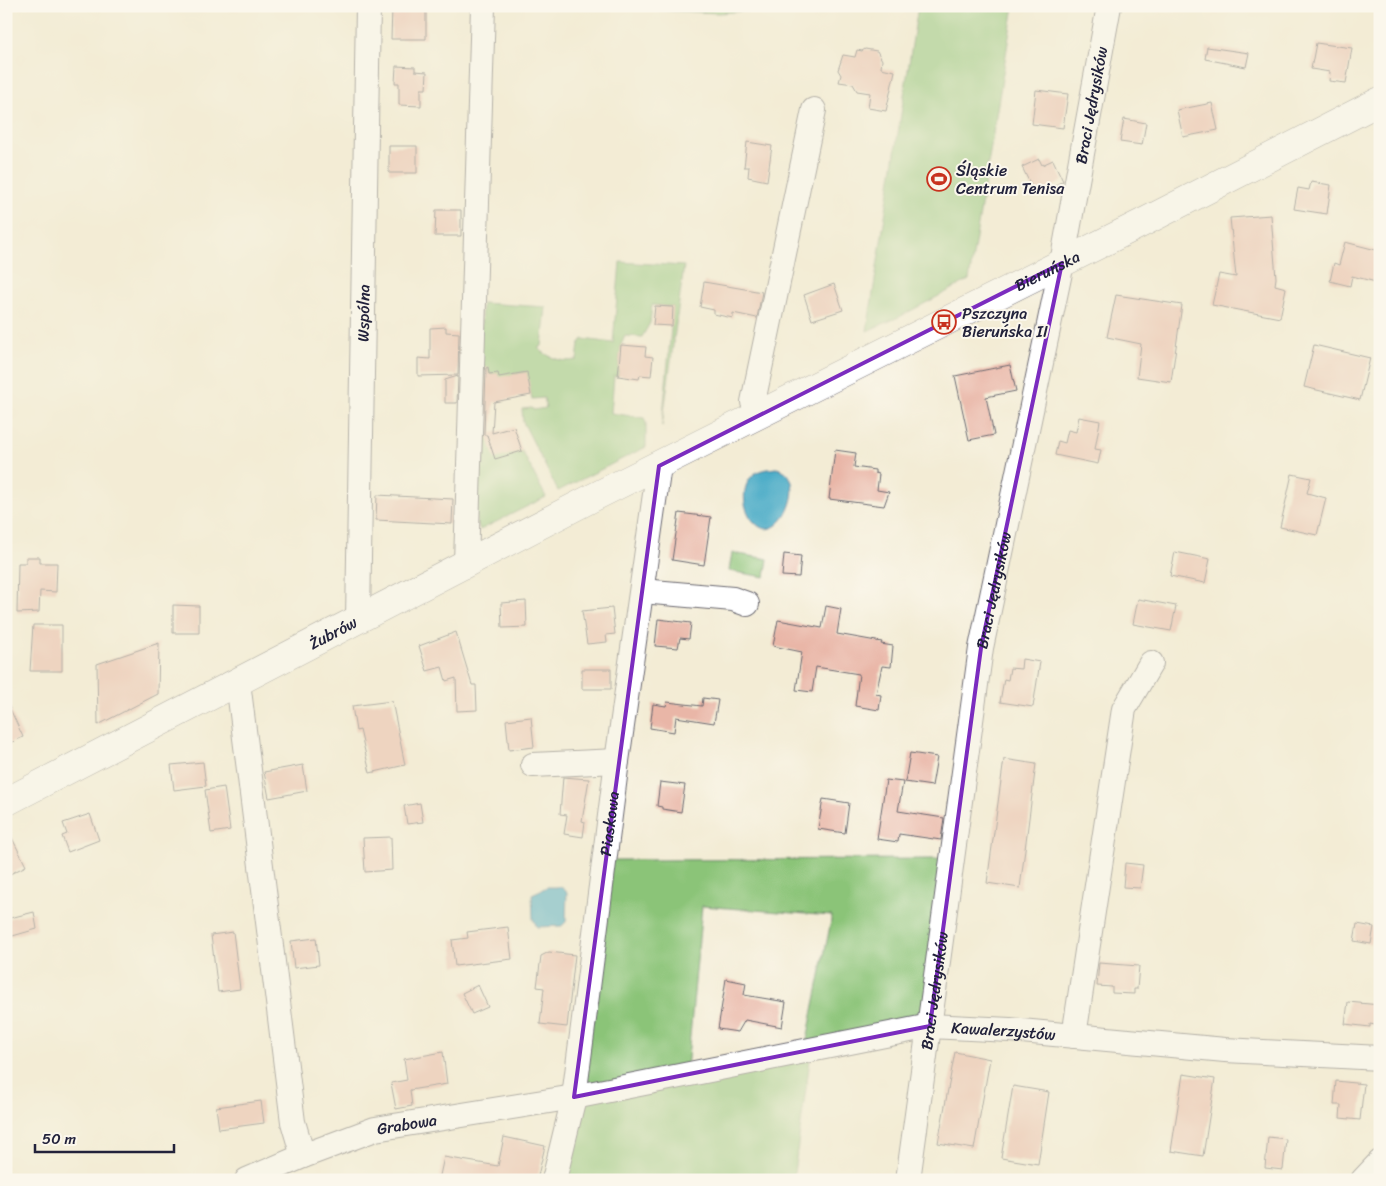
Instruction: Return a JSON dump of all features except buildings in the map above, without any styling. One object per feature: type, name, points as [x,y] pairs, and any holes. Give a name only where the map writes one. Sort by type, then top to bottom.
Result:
[{"type":"main road","name":"Bieruńska","points":[[659,466],[1380,101]]},
{"type":"main road","name":"Żubrów","points":[[6,802],[592,498],[659,466]]},
{"type":"street","name":"Wspólna","points":[[358,619],[368,6]]},
{"type":"street","points":[[466,563],[483,6]]},
{"type":"street","name":"Braci Jędrysików","points":[[908,1180],[981,648],[1062,263],[1110,6]]},
{"type":"street","points":[[753,402],[814,110]]},
{"type":"street","name":"Piaskowa","points":[[554,1180],[574,1096],[617,760],[659,466]]},
{"type":"street","points":[[642,592],[733,599],[747,604]]},
{"type":"street","points":[[1074,1036],[1124,709],[1151,663]]},
{"type":"street","points":[[238,682],[293,1122],[302,1156]]},
{"type":"street","points":[[533,764],[617,760]]},
{"type":"street","name":"Kawalerzystów","points":[[574,1096],[930,1026],[1074,1036],[1225,1050],[1380,1058]]},
{"type":"street","name":"Grabowa","points":[[247,1180],[302,1156],[375,1129],[574,1096]]},
{"type":"street","points":[[1363,1180],[1380,1162]]},
{"type":"highlighted area","points":[[1062,263],[981,648],[930,1026],[574,1097],[659,466]]},
{"type":"green space","points":[[654,6],[810,6],[719,13],[654,10]]},
{"type":"green space","name":"Śląskie Centrum Tenisa","points":[[918,6],[1014,6],[969,280],[901,316],[867,331]]},
{"type":"green space","points":[[620,262],[684,266],[662,426],[673,307],[652,305],[650,323],[642,337],[625,336],[621,345],[618,376],[614,376],[611,413],[644,418],[646,423],[646,447],[558,491],[523,422],[522,409],[546,408],[544,398],[532,399],[526,372],[513,374],[499,381],[498,373],[489,374],[487,367],[479,369],[482,303],[546,307],[542,346],[538,348],[556,359],[566,361],[577,360],[579,344],[583,339],[613,343]]},
{"type":"green space","points":[[477,435],[487,435],[522,451],[546,497],[480,530],[474,515]]},
{"type":"green space","points":[[732,553],[768,559],[765,577],[729,571]]},
{"type":"green space","points":[[946,859],[925,1022],[806,1045],[832,916],[702,906],[687,1069],[581,1090],[611,860]]},
{"type":"green space","points":[[810,1060],[793,1180],[560,1180],[579,1099]]},
{"type":"water","points":[[776,468],[787,473],[792,482],[792,495],[789,508],[783,519],[774,526],[765,529],[755,523],[747,511],[744,496],[745,489],[751,477],[757,472]]},
{"type":"water","points":[[547,887],[561,887],[567,892],[566,922],[562,926],[537,927],[533,919],[532,894]]},
{"type":"place","name":"Śląskie Centrum Tenisa","points":[[939,179]]},
{"type":"place","name":"Pszczyna Bieruńska II","points":[[944,322]]}]
